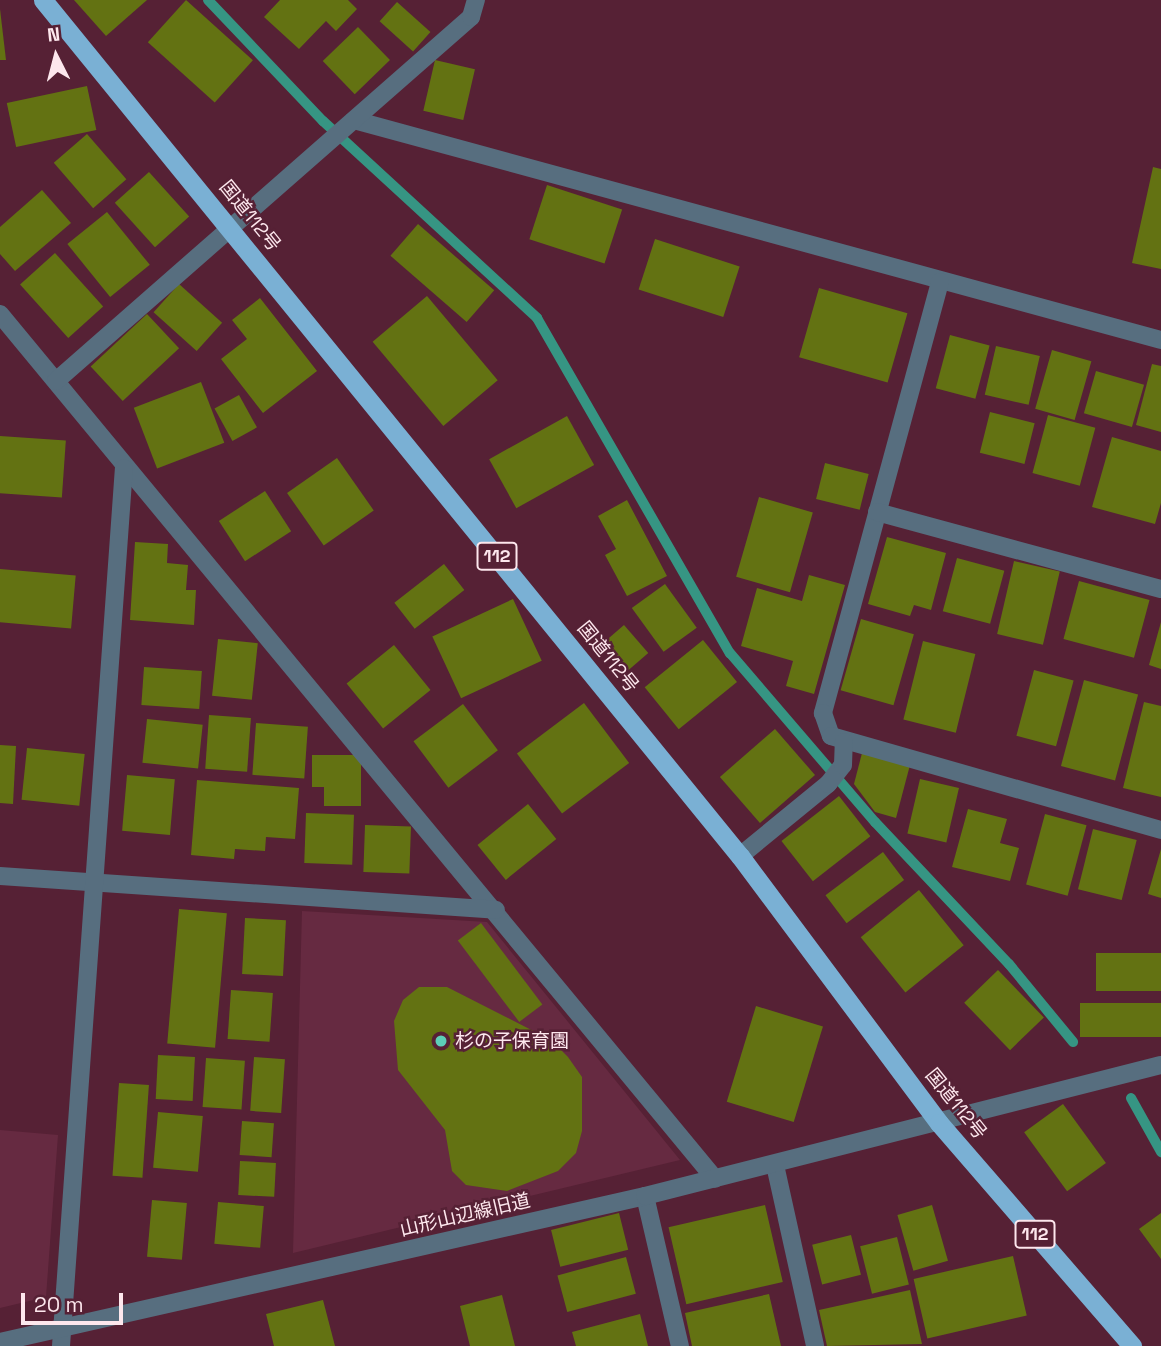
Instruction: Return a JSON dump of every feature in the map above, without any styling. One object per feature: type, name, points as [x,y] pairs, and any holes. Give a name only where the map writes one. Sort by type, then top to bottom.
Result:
[{"type":"highway","name":"国道112号","points":[[43,0],[740,856],[939,1123],[1132,1346]]},
{"type":"street","points":[[57,381],[471,17],[476,0]]},
{"type":"street","points":[[350,123],[1161,340]]},
{"type":"street","points":[[940,282],[824,713],[831,736],[844,742],[1161,830]]},
{"type":"street","points":[[0,314],[57,381],[124,468],[496,910],[715,1179]]},
{"type":"street","points":[[62,1337],[124,468]]},
{"type":"street","points":[[877,513],[1161,589]]},
{"type":"street","points":[[740,856],[828,784],[843,765],[844,742]]},
{"type":"street","points":[[0,876],[96,885],[496,910]]},
{"type":"street","name":"山形山辺線旧道","points":[[0,1342],[62,1337],[775,1165],[1161,1065]]},
{"type":"street","points":[[775,1165],[815,1346]]},
{"type":"street","points":[[645,1196],[680,1346]]},
{"type":"shaded area","name":"杉の子保育園","points":[[302,911],[487,922],[680,1160],[293,1253]]},
{"type":"shaded area","points":[[0,1130],[58,1135],[46,1297],[0,1308]]},
{"type":"building","points":[[74,0],[147,0],[106,36]]},
{"type":"building","points":[[186,0],[253,60],[215,103],[148,42]]},
{"type":"building","points":[[280,0],[348,0],[357,9],[336,31],[326,21],[299,49],[264,17]]},
{"type":"building","points":[[397,2],[430,32],[413,51],[380,21]]},
{"type":"building","points":[[0,9],[6,60],[0,60]]},
{"type":"building","points":[[358,27],[390,60],[355,94],[323,61]]},
{"type":"building","points":[[435,60],[475,69],[463,120],[423,111]]},
{"type":"building","points":[[87,86],[96,130],[16,147],[7,103]]},
{"type":"building","points":[[87,134],[126,179],[93,208],[54,163]]},
{"type":"building","points":[[1153,167],[1161,169],[1161,269],[1132,263]]},
{"type":"building","points":[[149,172],[189,217],[155,247],[115,203]]},
{"type":"building","points":[[547,185],[622,209],[605,264],[529,239]]},
{"type":"building","points":[[42,190],[71,223],[15,271],[0,254],[0,227]]},
{"type":"building","points":[[107,212],[150,265],[110,297],[67,244]]},
{"type":"building","points":[[418,224],[494,290],[467,322],[390,256]]},
{"type":"building","points":[[655,239],[740,267],[723,317],[639,289]]},
{"type":"building","points":[[55,253],[103,307],[68,338],[20,284]]},
{"type":"building","points":[[179,284],[222,323],[197,351],[154,312]]},
{"type":"building","points":[[819,288],[907,313],[888,383],[799,357]]},
{"type":"building","points":[[427,296],[498,380],[443,426],[373,342]]},
{"type":"building","points":[[260,298],[317,371],[263,413],[221,359],[247,339],[232,320]]},
{"type":"building","points":[[147,314],[179,348],[123,401],[91,367]]},
{"type":"building","points":[[950,335],[990,346],[975,399],[936,388]]},
{"type":"building","points":[[996,346],[1040,356],[1029,405],[985,395]]},
{"type":"building","points":[[1052,350],[1091,361],[1075,420],[1035,409]]},
{"type":"building","points":[[1152,364],[1161,366],[1161,432],[1136,425]]},
{"type":"building","points":[[1096,371],[1144,385],[1132,427],[1084,413]]},
{"type":"building","points":[[201,382],[224,443],[157,468],[134,408]]},
{"type":"building","points":[[239,395],[257,427],[232,441],[215,409]]},
{"type":"building","points":[[990,412],[1035,423],[1024,464],[980,453]]},
{"type":"building","points":[[1048,415],[1095,428],[1080,486],[1032,473]]},
{"type":"building","points":[[567,416],[594,465],[516,508],[489,459]]},
{"type":"building","points":[[0,436],[66,441],[62,497],[0,493]]},
{"type":"building","points":[[1112,437],[1161,451],[1161,503],[1155,524],[1092,507]]},
{"type":"building","points":[[337,458],[374,510],[324,545],[287,493]]},
{"type":"building","points":[[825,463],[869,474],[860,510],[816,499]]},
{"type":"building","points":[[265,491],[291,531],[245,561],[219,521]]},
{"type":"building","points":[[759,497],[813,512],[790,592],[736,577]]},
{"type":"building","points":[[627,500],[667,576],[627,596],[605,555],[616,549],[598,516]]},
{"type":"building","points":[[887,537],[946,553],[931,610],[914,605],[910,616],[868,604]]},
{"type":"building","points":[[135,542],[168,544],[167,563],[188,565],[186,590],[196,590],[194,625],[130,620]]},
{"type":"building","points":[[957,558],[1004,571],[990,624],[943,611]]},
{"type":"building","points":[[1014,561],[1060,572],[1043,645],[997,634]]},
{"type":"building","points":[[444,564],[464,590],[415,629],[394,603]]},
{"type":"building","points":[[0,569],[76,576],[71,628],[0,622]]},
{"type":"building","points":[[809,575],[845,585],[814,694],[786,686],[793,661],[741,646],[757,588],[802,601]]},
{"type":"building","points":[[1079,581],[1150,600],[1134,658],[1063,639]]},
{"type":"building","points":[[665,584],[697,628],[664,652],[632,608]]},
{"type":"building","points":[[513,599],[542,661],[461,698],[432,637]]},
{"type":"building","points":[[861,619],[914,634],[893,705],[841,690]]},
{"type":"building","points":[[1161,622],[1161,669],[1149,665]]},
{"type":"building","points":[[624,625],[648,653],[627,671],[603,643]]},
{"type":"building","points":[[218,639],[258,643],[252,700],[212,696]]},
{"type":"building","points":[[703,640],[737,682],[679,729],[645,687]]},
{"type":"building","points":[[923,641],[975,654],[956,733],[903,720]]},
{"type":"building","points":[[394,645],[431,690],[383,728],[347,683]]},
{"type":"building","points":[[144,667],[202,671],[199,709],[141,705]]},
{"type":"building","points":[[1034,670],[1074,681],[1056,746],[1016,736]]},
{"type":"building","points":[[1084,680],[1138,694],[1115,780],[1061,766]]},
{"type":"building","points":[[1144,702],[1161,706],[1161,797],[1123,788]]},
{"type":"building","points":[[584,703],[629,763],[562,813],[517,754]]},
{"type":"building","points":[[463,704],[498,750],[448,788],[413,741]]},
{"type":"building","points":[[209,715],[251,718],[247,772],[205,769]]},
{"type":"building","points":[[147,719],[203,725],[198,769],[142,763]]},
{"type":"building","points":[[256,723],[308,727],[304,779],[252,775]]},
{"type":"building","points":[[775,729],[815,775],[760,823],[720,777]]},
{"type":"building","points":[[0,745],[16,746],[13,804],[0,803]]},
{"type":"building","points":[[27,748],[85,754],[79,806],[22,800]]},
{"type":"building","points":[[862,753],[910,765],[896,818],[875,812],[854,784]]},
{"type":"building","points":[[312,755],[361,755],[361,806],[324,806],[324,787],[312,787]]},
{"type":"building","points":[[127,775],[175,779],[170,835],[122,831]]},
{"type":"building","points":[[920,779],[959,788],[946,843],[907,834]]},
{"type":"building","points":[[197,780],[299,788],[295,839],[266,837],[265,851],[235,849],[234,859],[191,855]]},
{"type":"building","points":[[839,796],[870,836],[813,881],[781,841]]},
{"type":"building","points":[[528,804],[556,839],[506,880],[477,845]]},
{"type":"building","points":[[968,809],[1007,819],[1000,843],[1019,848],[1010,881],[952,867]]},
{"type":"building","points":[[306,813],[354,815],[352,865],[304,863]]},
{"type":"building","points":[[1045,814],[1087,825],[1068,896],[1026,885]]},
{"type":"building","points":[[365,825],[411,827],[409,874],[363,872]]},
{"type":"building","points":[[1093,829],[1137,840],[1122,900],[1078,889]]},
{"type":"building","points":[[1161,849],[1161,898],[1148,894]]},
{"type":"building","points":[[883,852],[904,880],[847,923],[825,895]]},
{"type":"building","points":[[919,890],[964,945],[905,992],[861,937]]},
{"type":"building","points":[[179,909],[227,913],[215,1048],[167,1043]]},
{"type":"building","points":[[245,918],[286,920],[283,976],[242,974]]},
{"type":"building","points":[[481,923],[542,1004],[519,1022],[458,940]]},
{"type":"building","points":[[1096,953],[1161,953],[1161,991],[1096,991]]},
{"type":"building","points":[[998,970],[1044,1017],[1010,1050],[964,1003]]},
{"type":"building","points":[[419,987],[447,987],[551,1040],[568,1057],[582,1077],[582,1131],[576,1153],[558,1171],[507,1191],[466,1185],[452,1171],[445,1130],[398,1070],[394,1021],[403,1000]]},
{"type":"building","points":[[231,990],[273,993],[269,1042],[228,1039]]},
{"type":"building","points":[[1080,1003],[1161,1003],[1161,1037],[1080,1037]]},
{"type":"building","points":[[756,1006],[823,1026],[794,1122],[727,1102]]},
{"type":"building","points":[[158,1055],[195,1057],[193,1101],[156,1099]]},
{"type":"building","points":[[254,1057],[285,1059],[281,1113],[250,1111]]},
{"type":"building","points":[[206,1058],[245,1061],[241,1110],[203,1107]]},
{"type":"building","points":[[119,1083],[149,1085],[142,1178],[113,1176]]},
{"type":"building","points":[[1063,1104],[1106,1163],[1067,1191],[1024,1132]]},
{"type":"building","points":[[158,1112],[203,1116],[198,1172],[153,1168]]},
{"type":"building","points":[[242,1121],[274,1123],[272,1157],[240,1155]]},
{"type":"building","points":[[240,1161],[276,1163],[274,1197],[238,1195]]},
{"type":"building","points":[[152,1200],[187,1203],[182,1260],[147,1257]]},
{"type":"building","points":[[218,1202],[264,1206],[260,1248],[214,1244]]},
{"type":"building","points":[[765,1205],[783,1282],[686,1304],[669,1227]]},
{"type":"building","points":[[932,1205],[948,1261],[913,1271],[897,1215]]},
{"type":"building","points":[[619,1213],[628,1250],[560,1267],[551,1230]]},
{"type":"building","points":[[1161,1213],[1161,1259],[1139,1229]]},
{"type":"building","points":[[851,1235],[861,1275],[822,1284],[812,1245]]},
{"type":"building","points":[[897,1237],[909,1285],[872,1294],[860,1246]]},
{"type":"building","points":[[1013,1256],[1027,1315],[927,1338],[914,1279]]},
{"type":"building","points":[[626,1257],[636,1294],[567,1312],[557,1275]]},
{"type":"building","points":[[910,1290],[922,1344],[827,1346],[819,1310]]},
{"type":"building","points":[[769,1294],[781,1346],[692,1346],[685,1313]]},
{"type":"building","points":[[502,1295],[515,1346],[470,1346],[460,1306]]},
{"type":"building","points":[[323,1300],[335,1346],[274,1346],[266,1314]]},
{"type":"building","points":[[640,1314],[648,1346],[576,1346],[572,1332]]},
{"type":"waterway","points":[[208,0],[323,121],[537,318],[730,653],[875,822],[1009,964],[1073,1042]]},
{"type":"waterway","points":[[1131,1098],[1161,1152]]},
{"type":"place","name":"杉の子保育園","points":[[441,1041]]}]
